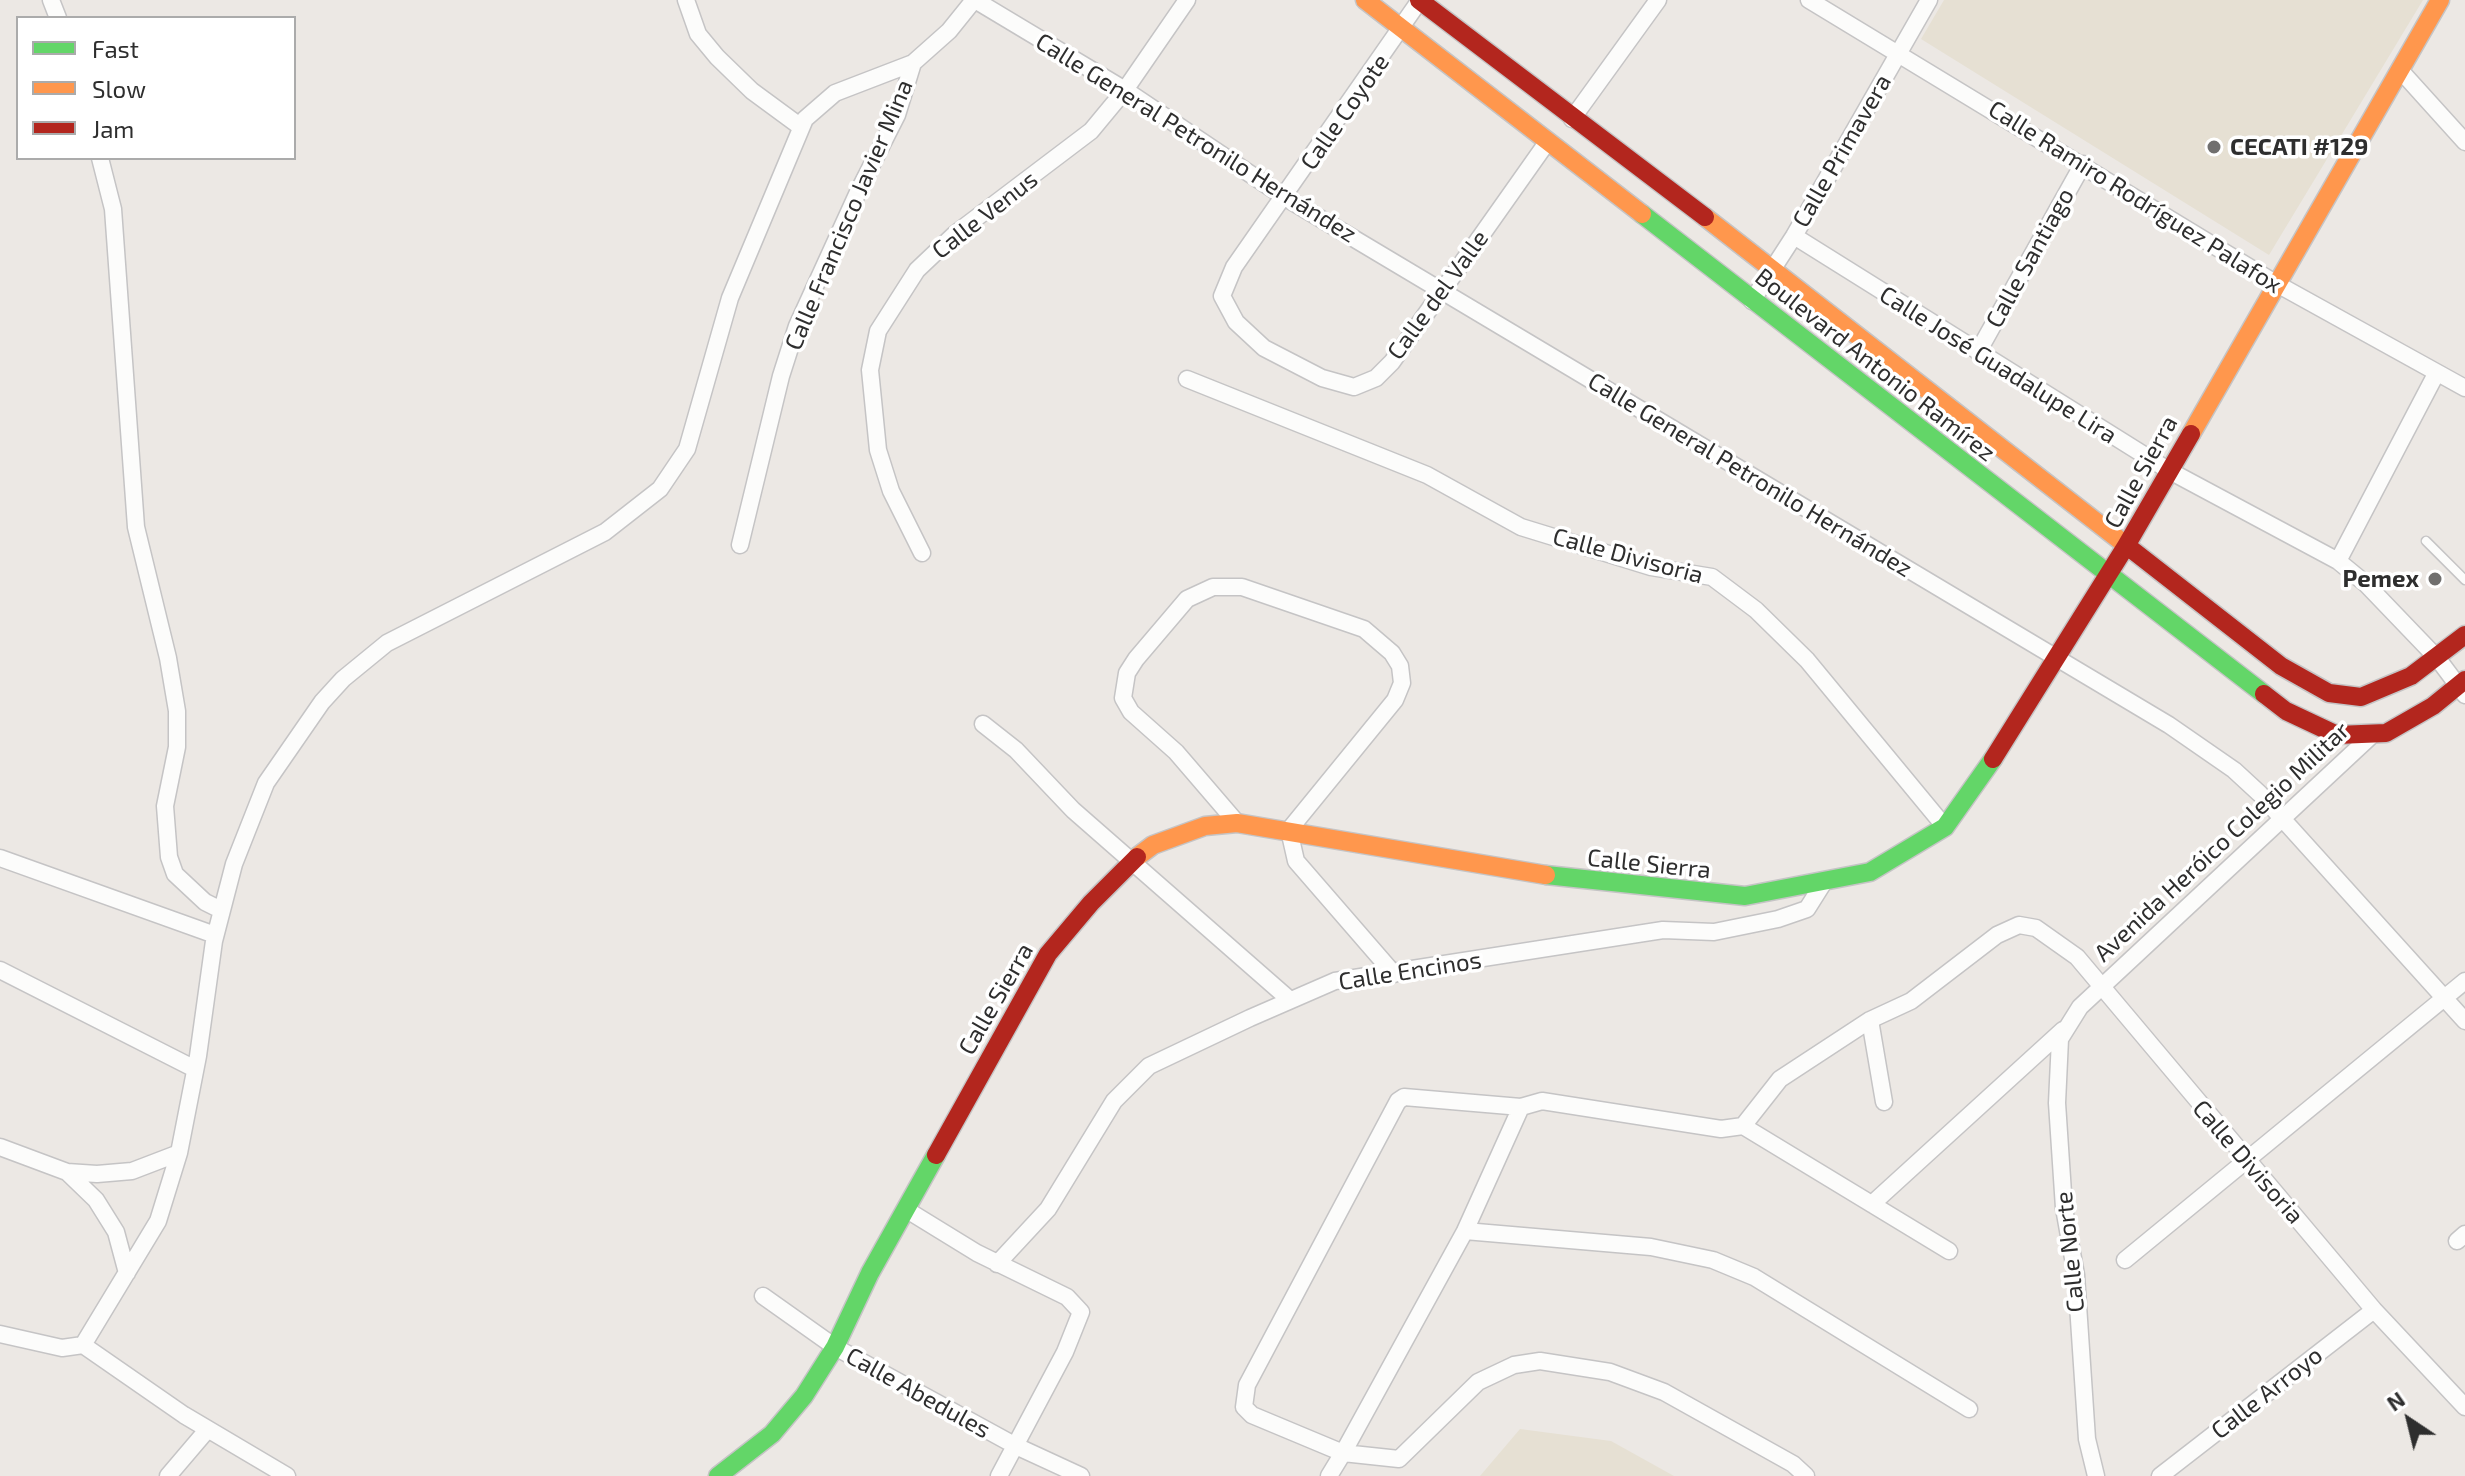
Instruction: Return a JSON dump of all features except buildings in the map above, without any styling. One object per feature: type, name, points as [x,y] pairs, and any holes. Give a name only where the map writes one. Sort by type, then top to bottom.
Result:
[{"type":"main road","name":"Boulevard Antonio Ramírez","points":[[1365,0],[2286,711],[2337,735],[2371,736]]},
{"type":"main road","name":"Boulevard Antonio Ramírez","points":[[1420,0],[1572,119],[1772,268],[2257,649],[2316,687],[2349,697],[2376,693],[2438,659]]},
{"type":"main road","name":"Calle Sierra","points":[[718,1476],[786,1419],[835,1347],[870,1273],[1048,954],[1066,930],[1132,861],[1176,835],[1205,826],[1237,823],[1289,830],[1338,843],[1586,882],[1705,895],[1745,896],[1870,872],[1910,851],[1945,827],[1970,796],[2126,546],[2440,0]]},
{"type":"main road","points":[[2438,659],[2465,635]]},
{"type":"main road","name":"Avenida Heróico Colegio Militar","points":[[2371,736],[2402,726],[2463,688]]},
{"type":"street","points":[[686,0],[698,34],[717,57],[752,91],[801,127]]},
{"type":"street","name":"Calle Francisco Javier Mina","points":[[740,545],[781,376],[797,326],[897,115],[913,63],[949,31],[975,0]]},
{"type":"street","name":"Calle General Petronilo Hernández","points":[[975,0],[1125,90],[1286,198],[2169,725],[2234,770],[2465,1021]]},
{"type":"street","name":"Calle Venus","points":[[922,553],[891,491],[878,450],[870,370],[878,331],[917,270],[955,234],[1068,152],[1091,131],[1125,90],[1187,0]]},
{"type":"street","name":"Calle Coyote","points":[[1225,305],[1223,290],[1234,267],[1286,198],[1420,0]]},
{"type":"street","points":[[1572,119],[1658,0]]},
{"type":"street","name":"Calle Ramiro Rodríguez Palafox","points":[[1809,0],[2277,284],[2465,388]]},
{"type":"street","name":"Calle Primavera","points":[[1752,301],[1794,236],[1929,0]]},
{"type":"street","points":[[83,1345],[158,1221],[179,1153],[221,910],[234,864],[266,783],[322,702],[343,679],[387,643],[419,624],[472,602],[605,532],[645,504],[676,468],[687,449],[730,298],[801,127],[813,109],[835,93],[913,63]]},
{"type":"street","points":[[2400,70],[2465,142]]},
{"type":"street","name":"Calle del Valle","points":[[1225,305],[1236,322],[1264,348],[1322,378],[1354,387],[1376,378],[1392,362],[1548,141]]},
{"type":"street","points":[[101,160],[113,209],[136,527],[168,658],[177,711],[177,747],[165,806],[169,857],[175,874],[205,902],[221,910]]},
{"type":"street","name":"Calle Santiago","points":[[1978,352],[2083,164]]},
{"type":"street","name":"Calle José Guadalupe Lira","points":[[1794,236],[2168,470],[2338,561],[2366,584],[2463,688]]},
{"type":"street","points":[[2338,561],[2436,374]]},
{"type":"street","name":"Calle Divisoria","points":[[1187,379],[1427,475],[1521,527],[1651,567],[1712,577],[1756,610],[1807,660],[1945,827]]},
{"type":"street","points":[[1237,823],[1176,752],[1131,712],[1123,698],[1127,673],[1136,659],[1187,599],[1213,587],[1242,587],[1364,629],[1392,653],[1400,666],[1402,683],[1395,700],[1289,830],[1296,861],[1394,974]]},
{"type":"street","points":[[983,724],[1016,750],[1073,810],[1290,1000]]},
{"type":"street","name":"Avenida Heróico Colegio Militar","points":[[1872,1204],[2065,1029],[2101,987],[2371,736]]},
{"type":"street","points":[[0,858],[215,935]]},
{"type":"street","name":"Calle Encinos","points":[[997,1264],[1048,1209],[1114,1101],[1149,1066],[1290,1000],[1335,981],[1663,930],[1714,932],[1778,919],[1807,909],[1824,882]]},
{"type":"street","name":"Calle Divisoria","points":[[1870,1020],[1911,1001],[1997,935],[2026,925],[2070,951],[2374,1310],[2465,1407]]},
{"type":"street","points":[[0,970],[195,1069]]},
{"type":"street","points":[[2125,1260],[2465,981]]},
{"type":"street","points":[[1743,1126],[1780,1079],[1870,1020],[1884,1102]]},
{"type":"street","name":"Calle Norte","points":[[2065,1029],[2058,1051],[2057,1103],[2064,1208],[2076,1275],[2087,1439],[2096,1476]]},
{"type":"street","points":[[1806,1476],[1793,1464],[1664,1392],[1610,1372],[1540,1361],[1514,1365],[1478,1382],[1399,1459],[1343,1453],[1252,1415],[1244,1407],[1247,1385],[1398,1101],[1410,1097],[1521,1107],[1542,1101],[1721,1129],[1743,1126],[1949,1251]]},
{"type":"street","points":[[1329,1476],[1465,1231],[1521,1107]]},
{"type":"street","points":[[0,1147],[67,1172],[97,1174],[132,1171],[179,1153]]},
{"type":"street","points":[[67,1172],[96,1200],[116,1232],[127,1273]]},
{"type":"street","points":[[907,1210],[997,1264],[1067,1297],[1081,1312],[1065,1352],[999,1476]]},
{"type":"street","points":[[1465,1231],[1651,1247],[1713,1260],[1754,1277],[1969,1409]]},
{"type":"street","name":"Calle Abedules","points":[[763,1296],[835,1347],[1016,1446],[1081,1476]]},
{"type":"street","name":"Calle Arroyo","points":[[2160,1476],[2374,1310]]},
{"type":"street","points":[[0,1334],[62,1348],[83,1345],[208,1429],[287,1476]]},
{"type":"street","points":[[168,1476],[208,1429]]},
{"type":"lane","points":[[2426,541],[2465,580]]},
{"type":"shaded area","name":"CECATI #129","points":[[1944,0],[2423,0],[2269,255],[1921,39]]},
{"type":"shaded area","points":[[1520,1429],[1611,1441],[1674,1476],[1480,1476]]},
{"type":"traffic: fast","points":[[1642,214],[2264,694]]},
{"type":"traffic: fast","points":[[1546,875],[1745,896],[1870,872],[1945,827],[1993,759]]},
{"type":"traffic: fast","points":[[718,1476],[772,1434],[804,1396],[835,1347],[870,1273],[936,1155]]},
{"type":"traffic: slow","points":[[1365,0],[1642,214]]},
{"type":"traffic: slow","points":[[2191,434],[2440,0]]},
{"type":"traffic: slow","points":[[1705,217],[2131,549]]},
{"type":"traffic: slow","points":[[1137,857],[1153,845],[1205,826],[1237,823],[1546,875]]},
{"type":"traffic: jam","points":[[1419,0],[1705,217]]},
{"type":"traffic: jam","points":[[1993,759],[2126,546],[2191,434]]},
{"type":"traffic: jam","points":[[2131,549],[2281,666],[2329,693],[2361,697],[2411,676],[2465,635]]},
{"type":"traffic: jam","points":[[2264,694],[2286,711],[2337,735],[2386,733],[2433,706],[2465,680]]},
{"type":"traffic: jam","points":[[936,1155],[1048,954],[1091,903],[1137,857]]},
{"type":"place","name":"CECATI #129","points":[[2214,147]]},
{"type":"place","name":"Pemex","points":[[2435,579]]}]
